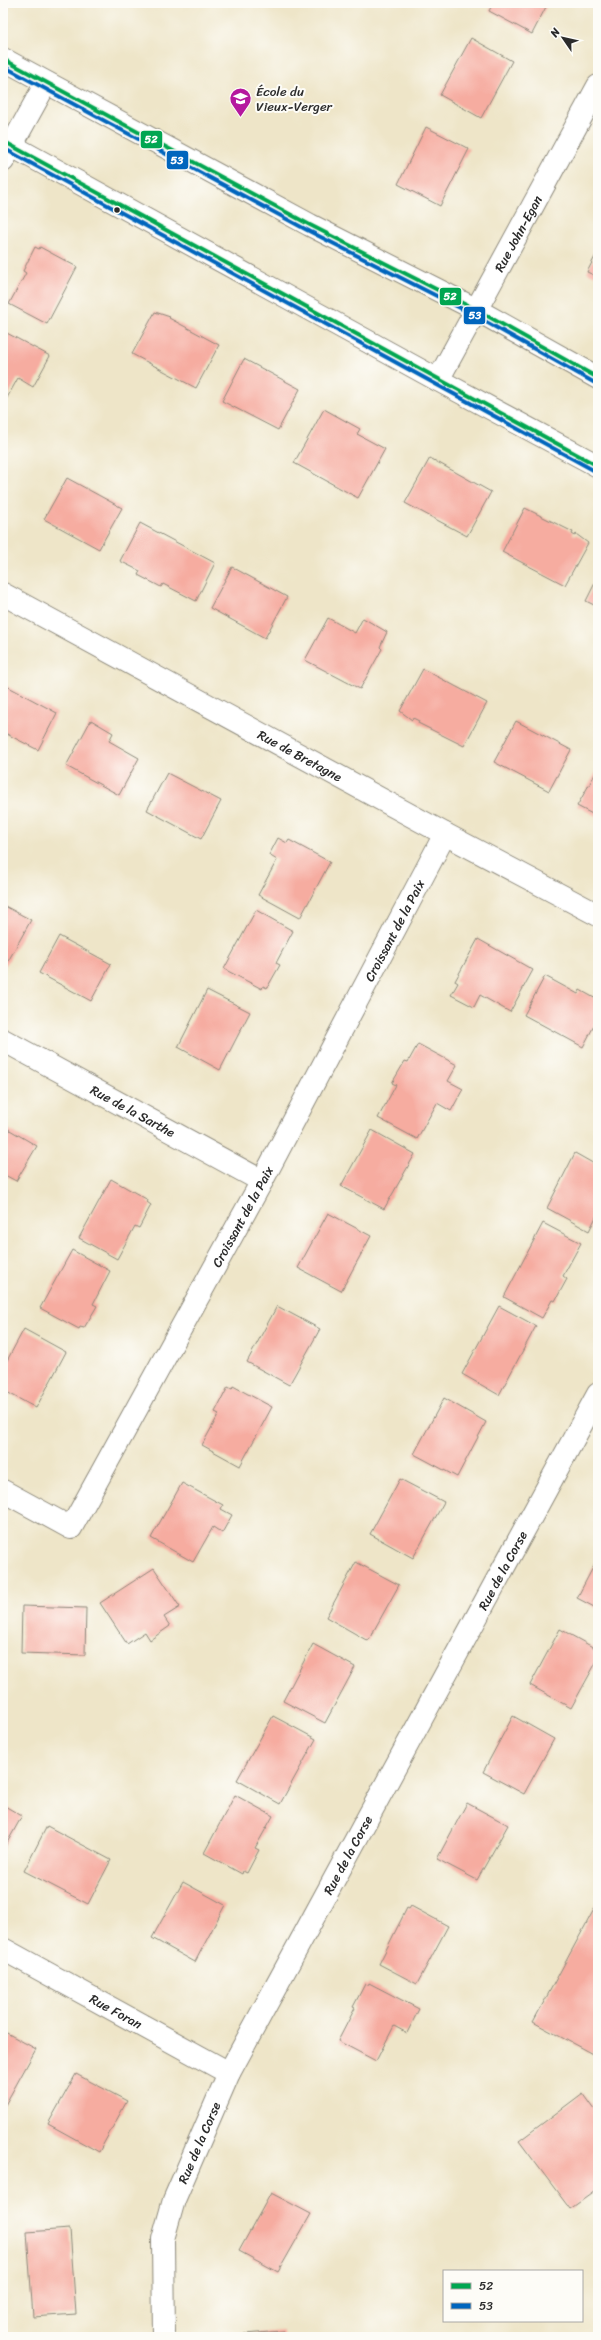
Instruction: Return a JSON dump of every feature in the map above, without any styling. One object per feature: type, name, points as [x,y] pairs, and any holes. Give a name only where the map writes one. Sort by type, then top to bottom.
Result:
[{"type":"street","points":[[3,59],[317,228],[475,309],[598,378]]},
{"type":"street","points":[[46,83],[6,149],[598,466]]},
{"type":"street","name":"Rue John-Egan","points":[[438,380],[475,309],[598,86]]},
{"type":"street","name":"Rue de Bretagne","points":[[3,594],[445,834],[598,915]]},
{"type":"street","name":"Croissant de la Paix","points":[[3,1491],[71,1528],[262,1181],[445,834]]},
{"type":"street","name":"Rue de la Sarthe","points":[[3,1040],[262,1181]]},
{"type":"street","name":"Rue de la Corse","points":[[164,2337],[163,2239],[177,2192],[229,2073],[598,1394]]},
{"type":"street","name":"Rue Foran","points":[[3,1949],[229,2073]]},
{"type":"building","points":[[493,3],[548,3],[532,34],[489,11]]},
{"type":"building","points":[[471,38],[512,61],[481,118],[440,95]]},
{"type":"building","points":[[426,127],[469,149],[440,206],[398,184]]},
{"type":"building","points":[[35,247],[39,249],[40,247],[77,267],[47,324],[9,304],[26,273],[23,271]]},
{"type":"building","points":[[598,251],[598,277],[587,272]]},
{"type":"building","points":[[155,312],[170,317],[169,318],[219,345],[196,388],[132,354]]},
{"type":"building","points":[[3,331],[50,356],[33,387],[18,378],[3,405]]},
{"type":"building","points":[[244,359],[300,389],[278,430],[222,401]]},
{"type":"building","points":[[324,409],[360,429],[357,434],[385,449],[358,498],[294,463]]},
{"type":"building","points":[[430,458],[491,492],[467,536],[405,503]]},
{"type":"building","points":[[67,478],[122,508],[99,549],[44,519]]},
{"type":"building","points":[[525,508],[573,532],[572,534],[575,536],[576,534],[588,543],[565,585],[502,552]]},
{"type":"building","points":[[140,523],[215,563],[196,601],[163,584],[161,587],[138,575],[140,571],[120,561]]},
{"type":"building","points":[[232,567],[287,597],[265,638],[210,608]]},
{"type":"building","points":[[598,577],[598,607],[586,601]]},
{"type":"building","points":[[328,618],[355,633],[363,618],[387,632],[380,647],[382,649],[360,689],[305,660]]},
{"type":"building","points":[[423,669],[487,703],[464,746],[418,723],[419,721],[413,718],[412,720],[400,711]]},
{"type":"building","points":[[3,684],[57,713],[38,750],[3,732]]},
{"type":"building","points":[[91,720],[113,733],[109,741],[139,758],[119,795],[66,766]]},
{"type":"building","points":[[516,721],[571,750],[549,791],[494,762]]},
{"type":"building","points":[[598,769],[598,817],[577,806]]},
{"type":"building","points":[[167,773],[221,801],[201,839],[147,810]]},
{"type":"building","points":[[278,838],[287,843],[289,840],[330,862],[300,918],[258,895],[277,860],[269,855]]},
{"type":"building","points":[[3,905],[31,920],[6,965],[3,963]]},
{"type":"building","points":[[256,910],[293,931],[276,963],[280,965],[267,988],[263,986],[262,989],[224,969]]},
{"type":"building","points":[[59,936],[111,964],[91,1001],[39,973]]},
{"type":"building","points":[[478,939],[533,970],[510,1012],[480,995],[474,1007],[451,995],[458,983],[455,981]]},
{"type":"building","points":[[545,976],[578,994],[580,990],[598,1000],[598,1018],[583,1047],[524,1015]]},
{"type":"building","points":[[207,990],[250,1012],[220,1070],[178,1047]]},
{"type":"building","points":[[418,1044],[457,1065],[448,1081],[463,1089],[451,1111],[437,1103],[417,1139],[378,1118],[396,1085],[392,1083],[405,1061],[408,1062]]},
{"type":"building","points":[[3,1126],[37,1146],[16,1181],[3,1174]]},
{"type":"building","points":[[372,1130],[415,1154],[384,1209],[341,1186]]},
{"type":"building","points":[[575,1153],[598,1166],[598,1213],[589,1231],[547,1208]]},
{"type":"building","points":[[111,1179],[148,1200],[147,1202],[151,1205],[139,1228],[135,1226],[117,1259],[79,1238]]},
{"type":"building","points":[[328,1213],[371,1236],[341,1291],[298,1268]]},
{"type":"building","points":[[543,1223],[581,1243],[563,1276],[567,1279],[555,1301],[552,1300],[542,1318],[504,1297]]},
{"type":"building","points":[[72,1250],[110,1271],[93,1304],[97,1306],[84,1328],[80,1327],[79,1329],[40,1308]]},
{"type":"building","points":[[277,1306],[320,1329],[289,1385],[247,1362]]},
{"type":"building","points":[[499,1306],[536,1326],[499,1395],[462,1374]]},
{"type":"building","points":[[24,1329],[66,1352],[36,1408],[3,1390],[3,1368]]},
{"type":"building","points":[[233,1386],[272,1407],[240,1466],[202,1445],[219,1414],[215,1412],[228,1387],[232,1389]]},
{"type":"building","points":[[444,1398],[486,1422],[457,1477],[414,1454]]},
{"type":"building","points":[[400,1479],[444,1502],[413,1558],[370,1534]]},
{"type":"building","points":[[182,1483],[223,1505],[221,1509],[232,1515],[222,1533],[213,1527],[193,1562],[151,1538]]},
{"type":"building","points":[[598,1558],[598,1609],[577,1598]]},
{"type":"building","points":[[356,1562],[399,1585],[368,1641],[326,1617]]},
{"type":"building","points":[[154,1568],[180,1607],[164,1617],[170,1626],[150,1640],[145,1632],[127,1644],[100,1603]]},
{"type":"building","points":[[22,1606],[86,1608],[85,1655],[21,1653]]},
{"type":"building","points":[[560,1629],[598,1650],[598,1659],[571,1708],[530,1685]]},
{"type":"building","points":[[313,1644],[355,1667],[325,1723],[283,1701]]},
{"type":"building","points":[[273,1716],[316,1739],[280,1804],[237,1780]]},
{"type":"building","points":[[513,1716],[554,1739],[524,1794],[483,1772]]},
{"type":"building","points":[[235,1795],[273,1816],[255,1848],[259,1850],[247,1873],[243,1871],[242,1874],[204,1853]]},
{"type":"building","points":[[467,1803],[508,1825],[477,1880],[437,1859]]},
{"type":"building","points":[[3,1805],[22,1816],[3,1850]]},
{"type":"building","points":[[47,1826],[111,1860],[88,1904],[24,1871]]},
{"type":"building","points":[[183,1882],[225,1905],[195,1962],[152,1938]]},
{"type":"building","points":[[598,1902],[598,2057],[533,2022]]},
{"type":"building","points":[[411,1906],[448,1926],[417,1984],[379,1964],[407,1908],[409,1909]]},
{"type":"building","points":[[369,1983],[419,2009],[407,2033],[394,2026],[376,2061],[338,2041],[355,2008],[353,2007],[365,1984],[368,1986]]},
{"type":"building","points":[[3,2031],[36,2049],[5,2105],[3,2104]]},
{"type":"building","points":[[76,2074],[127,2101],[99,2152],[48,2124]]},
{"type":"building","points":[[583,2093],[598,2114],[598,2189],[570,2209],[519,2141]]},
{"type":"building","points":[[271,2193],[311,2214],[278,2272],[239,2251]]},
{"type":"building","points":[[70,2229],[76,2314],[33,2317],[27,2232]]},
{"type":"building","points":[[284,2331],[284,2337],[244,2337],[244,2334]]},
{"type":"transit line","name":"52","points":[[3,59],[310,225],[475,309],[598,378]]},
{"type":"transit line","name":"53","points":[[3,66],[307,230],[472,314],[595,383]]},
{"type":"transit line","name":"52","points":[[3,141],[598,466]]},
{"type":"transit line","name":"53","points":[[3,148],[595,471]]},
{"type":"place","name":"École du Vieux-Verger","points":[[240,118]]}]
